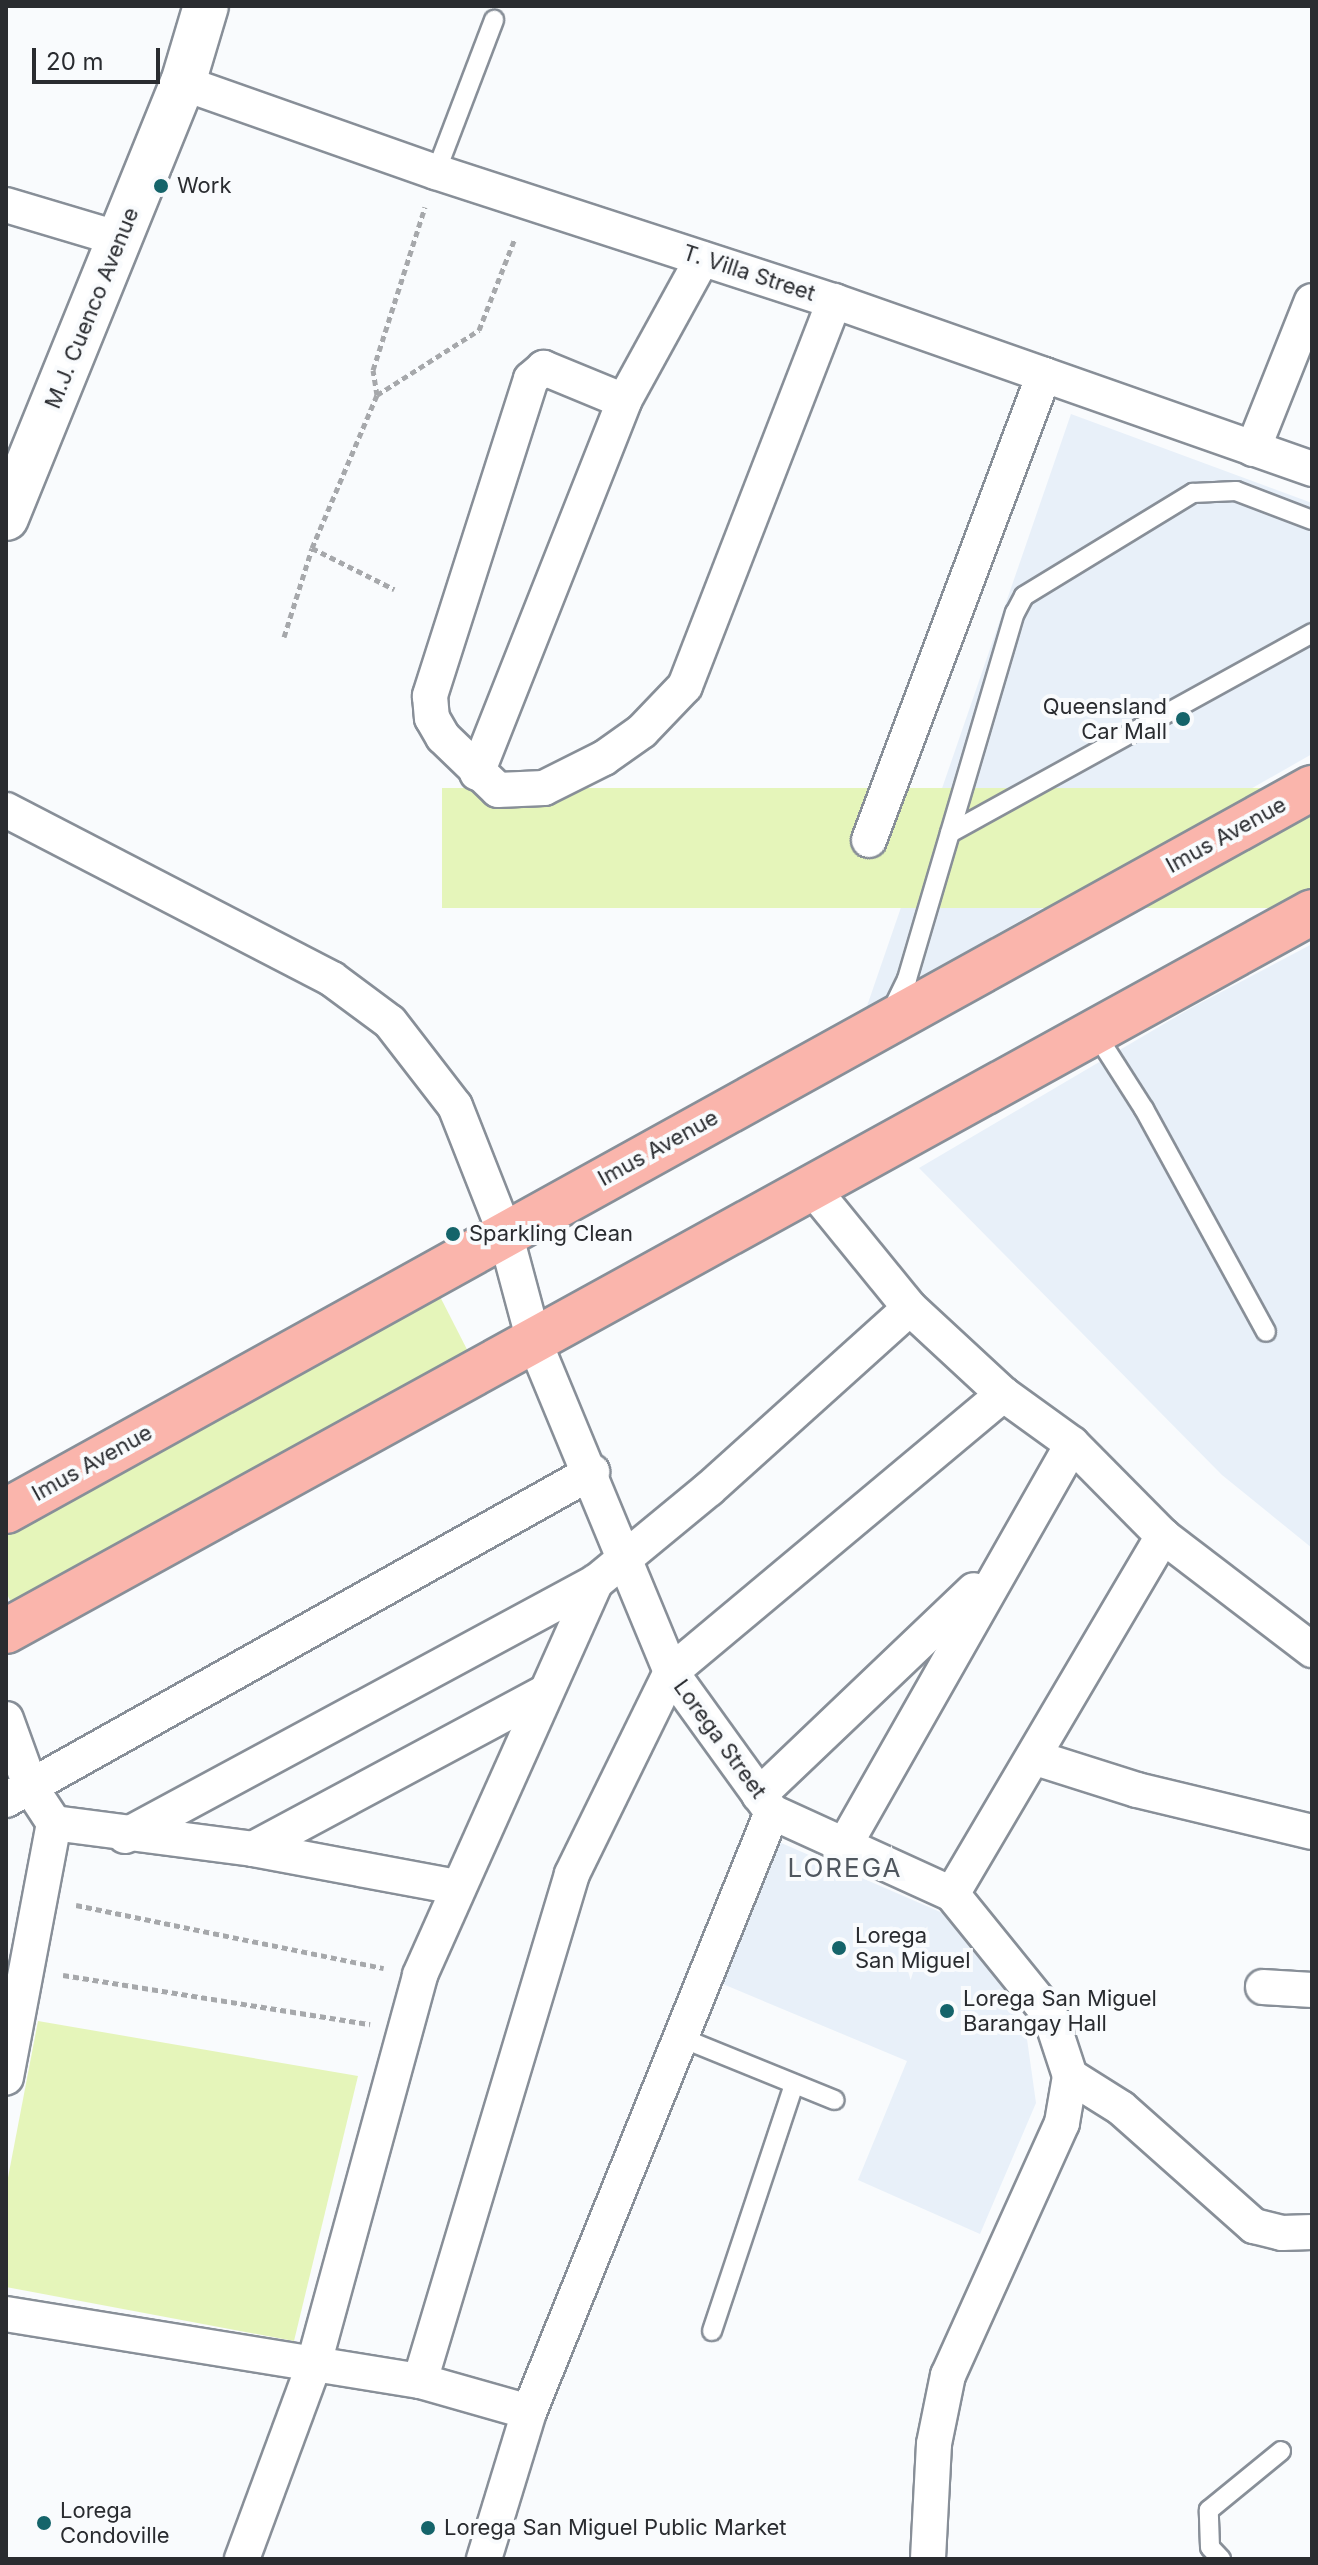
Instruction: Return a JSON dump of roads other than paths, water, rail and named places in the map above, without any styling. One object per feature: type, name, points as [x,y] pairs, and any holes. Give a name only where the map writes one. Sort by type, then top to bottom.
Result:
[{"type":"main road","name":"M.J. Cuenco Avenue","points":[[6,518],[183,83],[206,6]]},
{"type":"main road","name":"Imus Avenue","points":[[6,1511],[1312,788]]},
{"type":"main road","points":[[6,1631],[1096,1034],[1312,912]]},
{"type":"street","name":"T. Villa Street","points":[[183,83],[436,172],[834,301],[1312,469]]},
{"type":"street","points":[[6,205],[120,239]]},
{"type":"street","points":[[477,773],[624,401],[702,259]]},
{"type":"street","points":[[624,401],[544,368],[531,379],[430,696],[432,718],[443,737],[498,790],[544,788],[604,758],[642,731],[685,686],[834,301]]},
{"type":"street","points":[[1253,449],[1312,301]]},
{"type":"street","points":[[869,840],[1044,375]]},
{"type":"street","name":"Lorega Street","points":[[6,810],[332,979],[390,1022],[455,1106],[505,1233],[534,1341],[592,1472],[671,1672],[765,1803],[844,1846],[952,1894],[1050,2015],[1070,2076],[1062,2123],[948,2375],[934,2444],[928,2559]]},
{"type":"street","points":[[812,1188],[910,1308],[1003,1394],[1072,1444],[1163,1536],[1312,1650]]},
{"type":"street","points":[[125,1836],[596,1582],[910,1308]]},
{"type":"street","points":[[420,2381],[572,1874],[671,1672],[1003,1394]]},
{"type":"street","points":[[844,1846],[998,1568],[1072,1444]]},
{"type":"street","points":[[18,1794],[592,1472]]},
{"type":"street","points":[[952,1894],[1036,1758],[1163,1536]]},
{"type":"street","points":[[484,2559],[529,2412],[765,1803],[998,1568]]},
{"type":"street","points":[[242,2559],[313,2367],[420,1975],[456,1887],[596,1582]]},
{"type":"street","points":[[253,1849],[544,1693]]},
{"type":"street","points":[[6,1719],[18,1794],[54,1823],[125,1836],[253,1849],[456,1887]]},
{"type":"street","points":[[1036,1758],[1137,1790],[1312,1832]]},
{"type":"street","points":[[6,2078],[10,2035],[28,1970],[54,1823]]},
{"type":"street","points":[[1263,1987],[1312,1990]]},
{"type":"street","points":[[1070,2076],[1121,2108],[1254,2226],[1282,2233],[1312,2232]]},
{"type":"street","points":[[6,2314],[313,2367],[420,2381],[529,2412]]},
{"type":"lane","points":[[436,172],[494,20]]},
{"type":"lane","points":[[886,1022],[907,979],[1024,596],[1193,493],[1236,491],[1312,520]]},
{"type":"lane","points":[[950,833],[1312,633]]},
{"type":"lane","points":[[1096,1034],[1144,1109],[1266,1332]]},
{"type":"lane","points":[[677,2036],[835,2100]]},
{"type":"lane","points":[[712,2331],[794,2084]]},
{"type":"lane","points":[[1221,2559],[1210,2547],[1209,2510],[1281,2451]]},
{"type":"place","name":"Work","points":[[161,186]]},
{"type":"place","name":"Queensland Car Mall","points":[[1183,719]]},
{"type":"place","name":"Sparkling Clean","points":[[453,1234]]},
{"type":"place","name":"Lorega San Miguel","points":[[839,1948]]},
{"type":"place","name":"Lorega San Miguel Barangay Hall","points":[[947,2011]]},
{"type":"place","name":"Lorega Condoville","points":[[44,2523]]},
{"type":"place","name":"Lorega San Miguel Public Market","points":[[428,2528]]},
{"type":"district","name":"LOREGA","points":[[845,1868]]}]
